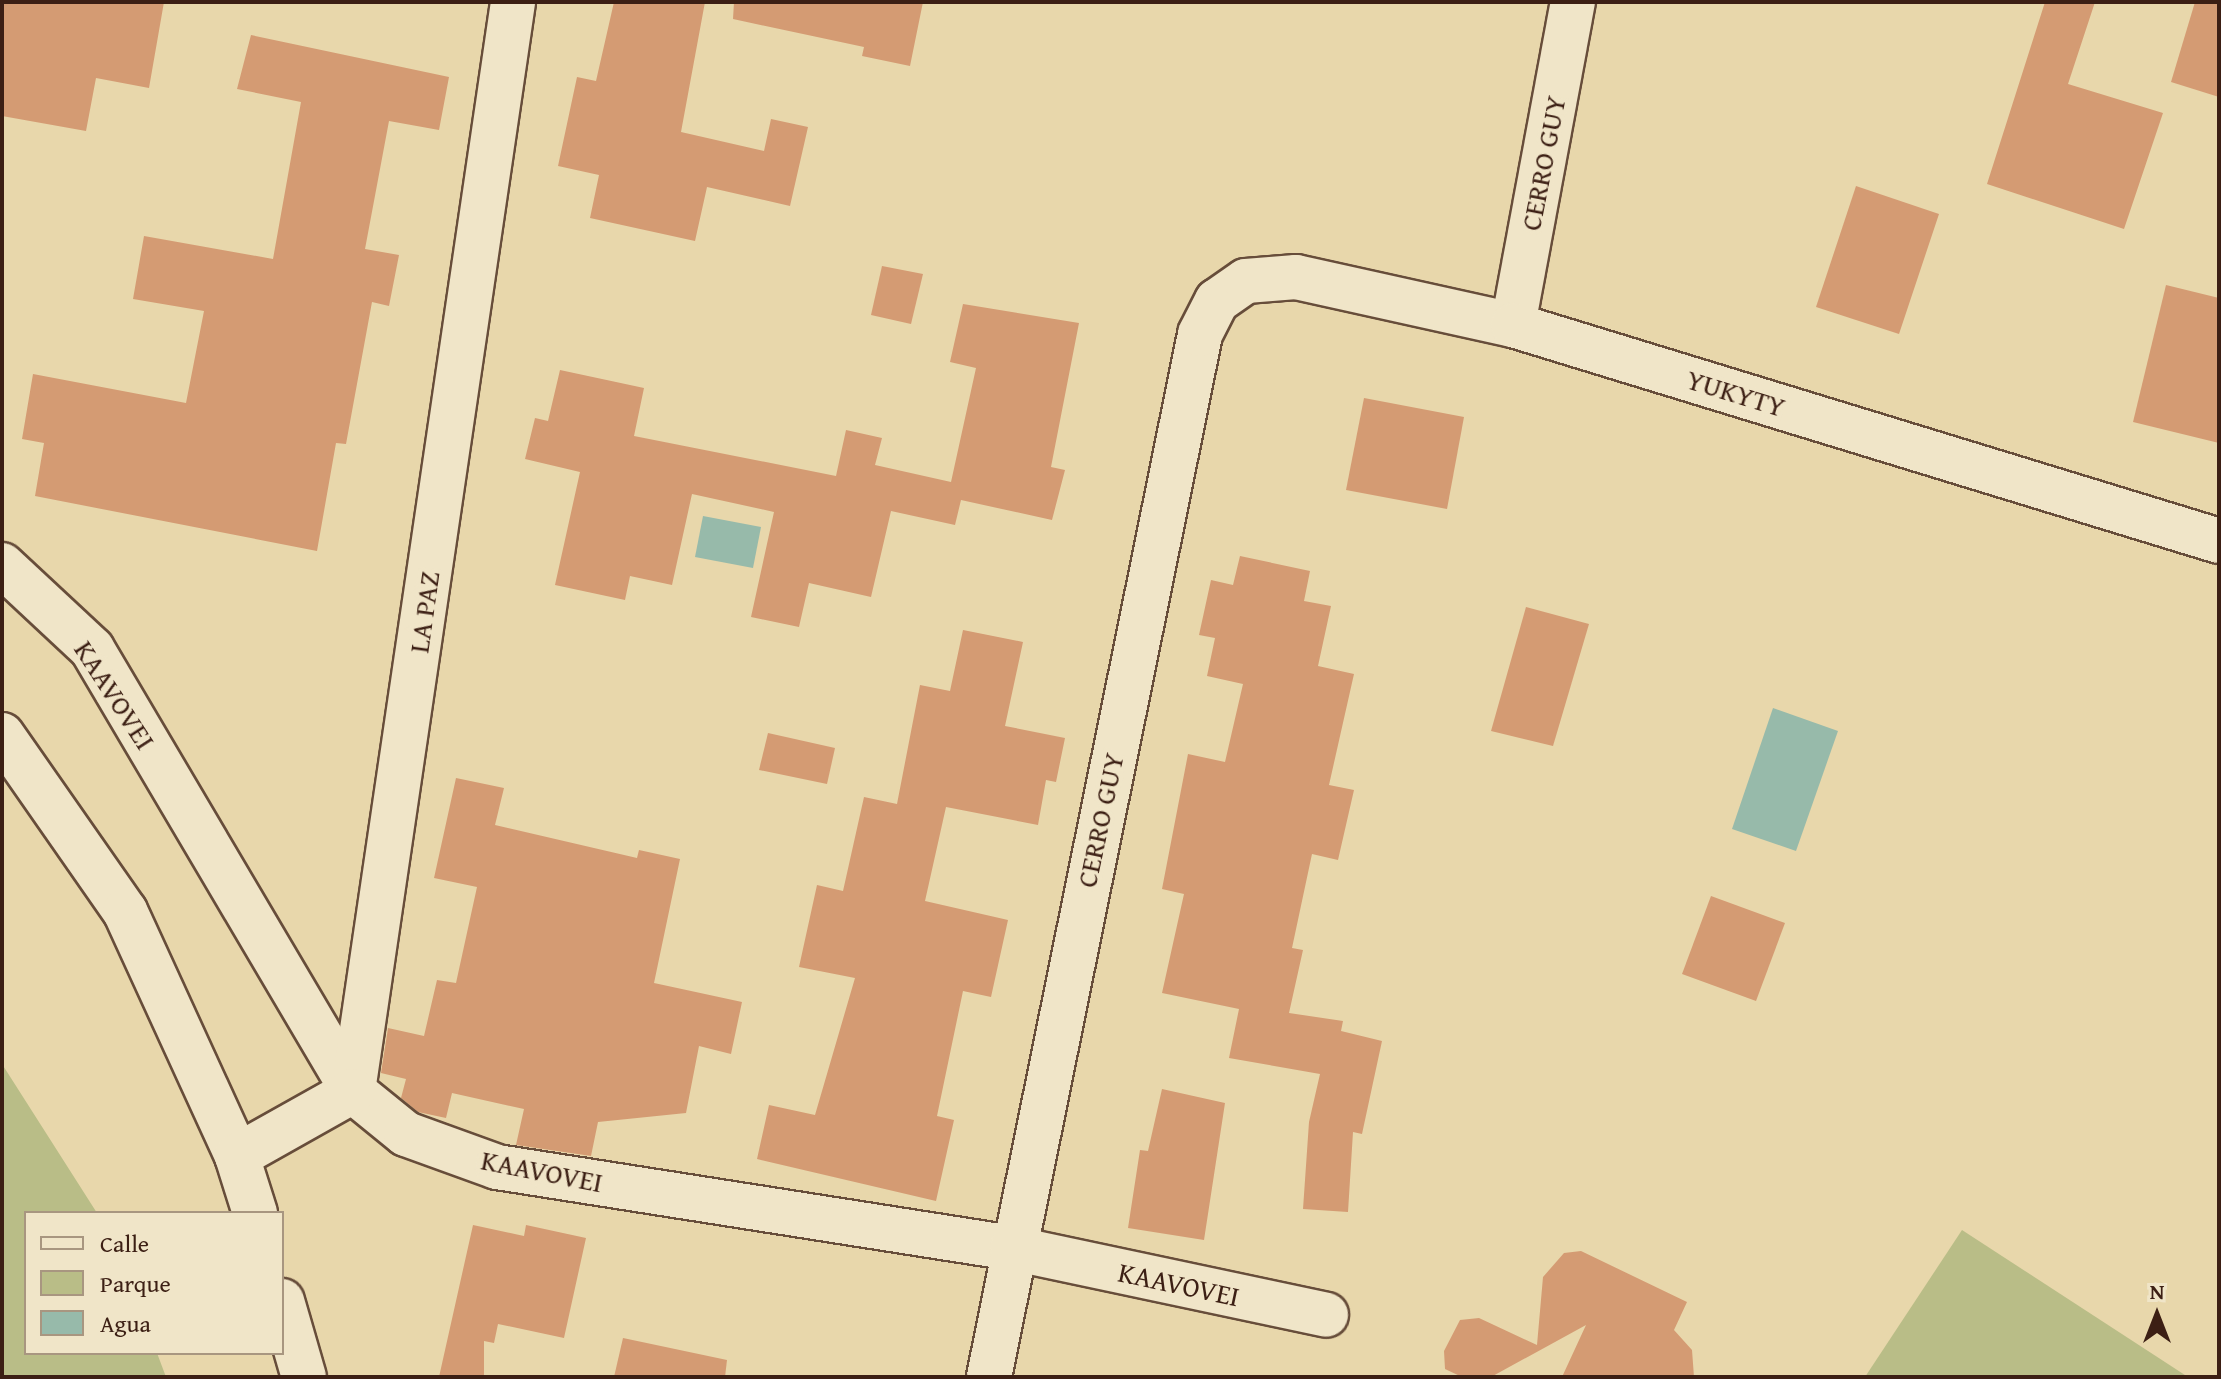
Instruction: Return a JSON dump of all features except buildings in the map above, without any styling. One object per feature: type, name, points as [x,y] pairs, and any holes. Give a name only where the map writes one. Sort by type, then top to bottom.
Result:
[{"type":"street","name":"LA PAZ","points":[[353,1091],[513,2]]},
{"type":"street","name":"CERRO GUY","points":[[1513,325],[1573,2]]},
{"type":"street","name":"YUKYTY","points":[[1246,281],[1296,277],[1513,325],[2219,541]]},
{"type":"street","name":"CERRO GUY","points":[[989,1377],[1012,1248],[1200,334],[1217,301],[1246,281]]},
{"type":"street","name":"KAAVOVEI","points":[[2,565],[92,649],[353,1091],[406,1134],[497,1167],[1012,1248],[1326,1315]]},
{"type":"street","points":[[2,735],[125,911],[237,1156],[254,1211]]},
{"type":"street","points":[[237,1156],[353,1091]]},
{"type":"street","points":[[284,1308],[304,1377]]},
{"type":"green space","points":[[2,1064],[96,1211],[24,1211],[24,1355],[158,1355],[166,1377],[2,1377]]},
{"type":"green space","points":[[1962,1230],[2188,1377],[1865,1377]]},
{"type":"water","points":[[703,516],[761,527],[753,568],[695,557]]},
{"type":"water","points":[[1773,708],[1838,731],[1796,851],[1732,829]]}]
